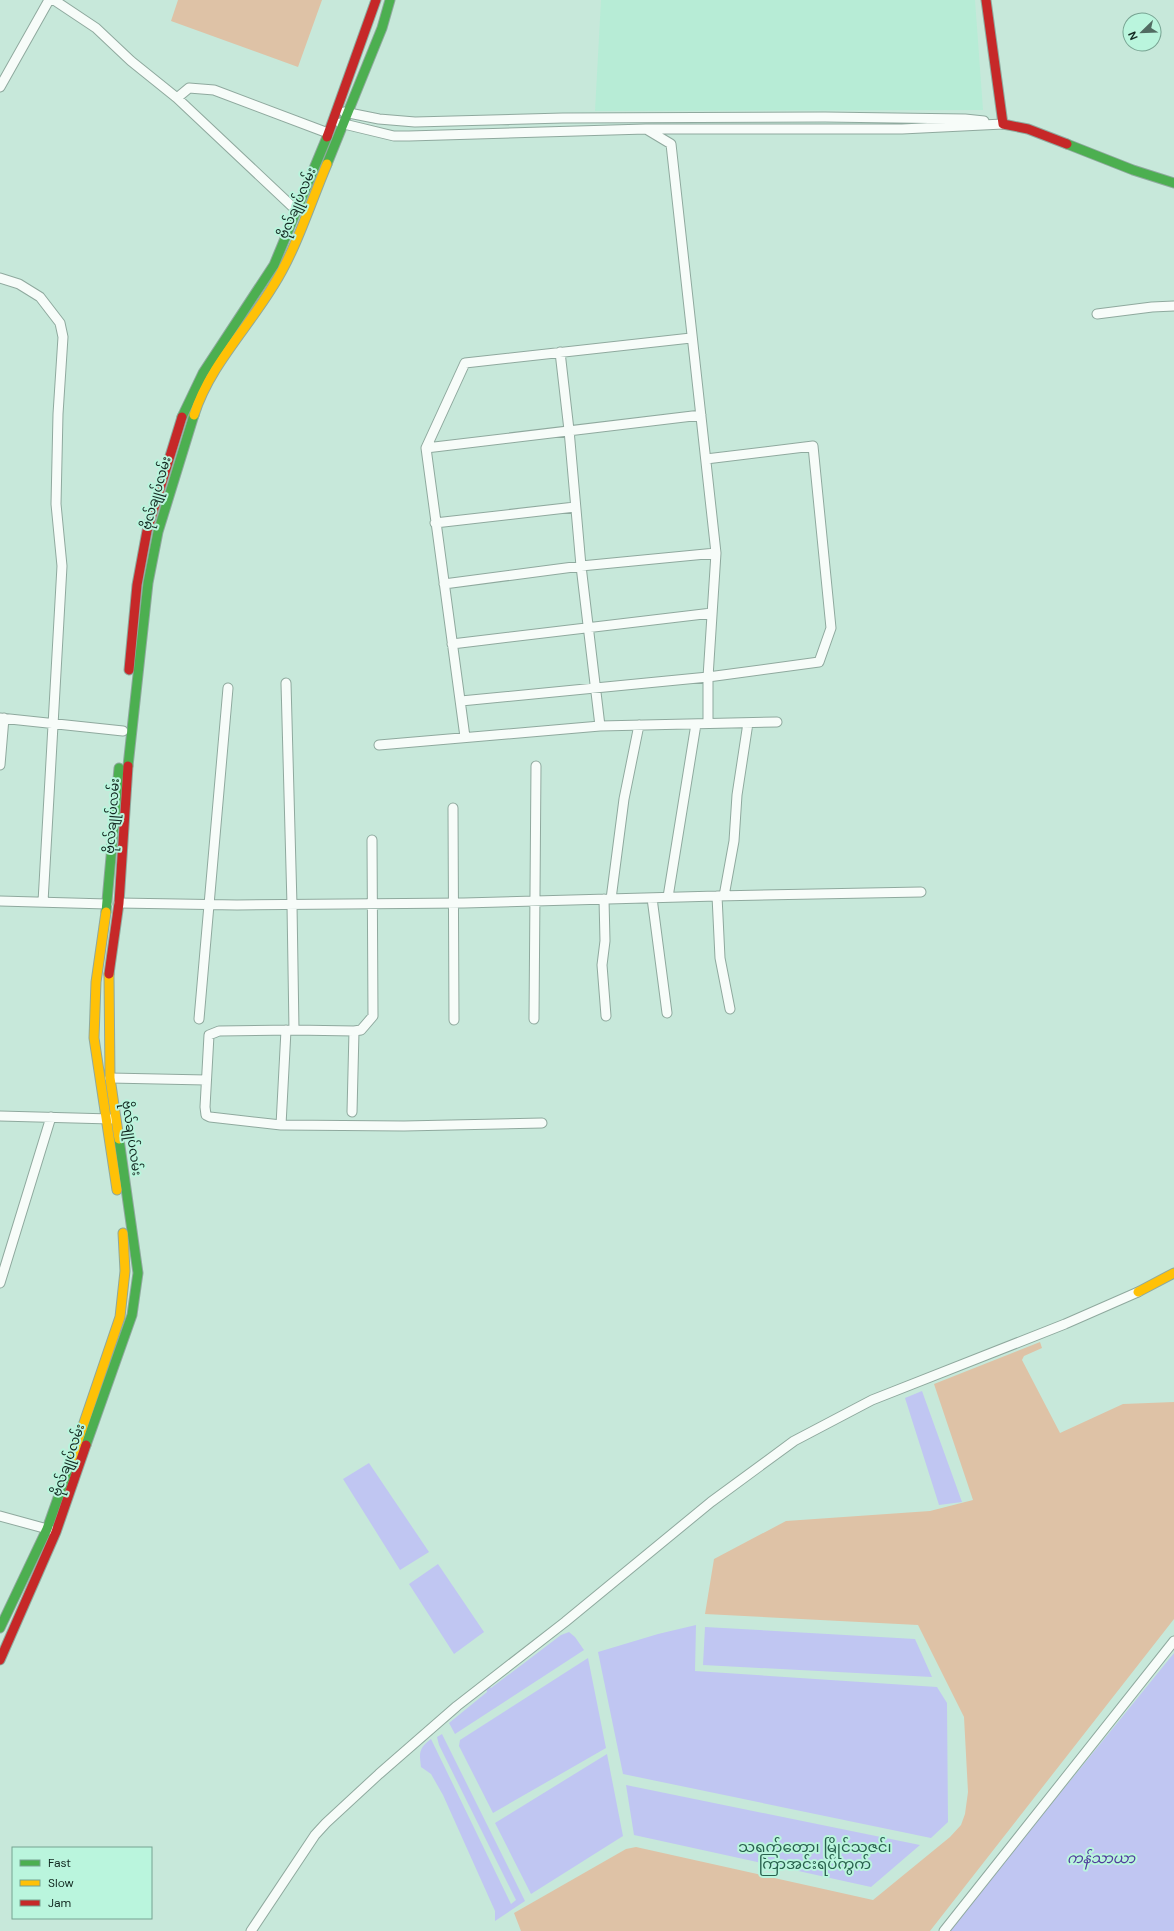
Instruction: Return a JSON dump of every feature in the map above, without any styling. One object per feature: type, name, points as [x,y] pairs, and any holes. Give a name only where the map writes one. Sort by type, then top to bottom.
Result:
[{"type":"main road","name":"ဗိုလ်ချုပ်လမ်း","points":[[0,1628],[47,1529],[120,1317],[123,1297],[125,1244],[94,1038],[96,982],[107,904],[138,585],[147,531],[183,413],[203,373],[274,265],[333,121],[376,0]]},
{"type":"main road","name":"ဗိုလ်ချုပ်လမ်း","points":[[0,1660],[56,1532],[132,1316],[136,1293],[138,1273],[110,1078],[108,982],[119,903],[129,758],[148,583],[158,532],[196,408],[210,380],[273,287],[283,269],[348,114],[382,28],[390,0]]},
{"type":"main road","points":[[986,0],[1003,124],[1028,129],[1133,170],[1174,183]]},
{"type":"main road","points":[[1138,1292],[1174,1273]]},
{"type":"street","points":[[0,87],[49,0]]},
{"type":"street","points":[[54,0],[96,28],[131,61],[177,98],[297,211]]},
{"type":"street","points":[[177,98],[190,88],[214,90],[328,133]]},
{"type":"street","points":[[337,110],[348,114],[398,121],[563,118],[902,118],[965,119],[1003,124]]},
{"type":"street","points":[[563,118],[563,131]]},
{"type":"street","points":[[902,118],[902,129]]},
{"type":"street","points":[[496,120],[496,133]]},
{"type":"street","points":[[333,121],[394,136],[646,129],[902,129],[1003,124]]},
{"type":"street","points":[[646,129],[670,144],[716,553],[708,677],[708,723]]},
{"type":"street","points":[[0,278],[19,284],[40,297],[56,316],[63,330],[58,414],[56,504],[62,566],[42,902]]},
{"type":"street","points":[[1097,314],[1152,307],[1174,306]]},
{"type":"street","points":[[465,737],[426,448],[465,363],[691,338]]},
{"type":"street","points":[[560,352],[569,430],[581,566],[590,628],[600,726]]},
{"type":"street","points":[[426,448],[701,415]]},
{"type":"street","points":[[461,701],[708,677],[819,662],[831,628],[813,446],[706,459]]},
{"type":"street","points":[[435,523],[575,507]]},
{"type":"street","points":[[444,584],[581,566],[716,553]]},
{"type":"street","points":[[452,644],[712,613]]},
{"type":"street","points":[[281,1125],[290,1030],[292,905],[286,684]]},
{"type":"street","points":[[199,1019],[228,688]]},
{"type":"street","points":[[0,765],[2,718],[123,731]]},
{"type":"street","points":[[379,745],[600,726],[778,722]]},
{"type":"street","points":[[730,1009],[720,958],[720,896],[734,841],[737,795],[748,723]]},
{"type":"street","points":[[668,897],[696,724]]},
{"type":"street","points":[[606,1016],[602,965],[607,899],[638,725]]},
{"type":"street","points":[[534,1018],[536,766]]},
{"type":"street","points":[[453,808],[452,903],[454,1020]]},
{"type":"street","points":[[372,840],[374,904],[373,1016],[361,1030],[354,1031],[219,1031],[209,1035],[206,1080],[206,1114],[210,1117],[281,1125],[404,1126],[542,1123]]},
{"type":"street","points":[[119,903],[292,905],[452,903],[920,892]]},
{"type":"street","points":[[652,898],[667,1013]]},
{"type":"street","points":[[0,901],[107,904]]},
{"type":"street","points":[[352,1112],[354,1031]]},
{"type":"street","points":[[110,1078],[206,1080]]},
{"type":"street","points":[[0,1116],[116,1119]]},
{"type":"street","points":[[0,1283],[51,1118]]},
{"type":"street","points":[[251,1931],[315,1835],[379,1774],[457,1706],[564,1622],[711,1502],[794,1441],[872,1400],[1065,1324],[1138,1292]]},
{"type":"street","points":[[0,1516],[56,1532]]},
{"type":"street","points":[[944,1931],[1174,1641]]},
{"type":"shaded area","points":[[178,0],[322,0],[298,67],[171,21]]},
{"type":"shaded area","points":[[601,0],[975,0],[983,110],[595,111]]},
{"type":"shaded area","points":[[1040,1342],[1042,1348],[1024,1356],[1022,1360],[1060,1433],[1123,1404],[1174,1402],[1174,1619],[930,1931],[521,1931],[514,1913],[626,1849],[636,1847],[873,1900],[950,1837],[961,1825],[965,1814],[968,1792],[964,1717],[918,1625],[705,1614],[714,1559],[786,1521],[930,1511],[973,1500],[934,1384]]},
{"type":"water","points":[[922,1391],[962,1502],[939,1505],[905,1398]]},
{"type":"water","points":[[369,1463],[429,1552],[400,1570],[343,1479]]},
{"type":"water","points":[[438,1564],[484,1632],[454,1654],[409,1584]]},
{"type":"water","points":[[696,1625],[695,1671],[937,1687],[947,1703],[948,1822],[931,1838],[623,1774],[598,1652],[658,1634]]},
{"type":"water","points":[[705,1627],[915,1639],[932,1677],[703,1665]]},
{"type":"water","points":[[569,1632],[575,1637],[584,1650],[455,1734],[449,1723],[487,1692],[486,1688],[489,1686],[491,1688],[561,1635]]},
{"type":"water","name":"ကန်သာယာ","points":[[1174,1653],[1174,1931],[949,1931],[962,1914]]},
{"type":"water","points":[[588,1658],[606,1748],[493,1813],[459,1746],[460,1740]]},
{"type":"water","points":[[442,1734],[525,1901],[495,1921],[495,1911],[443,1795],[431,1774],[421,1767],[420,1758],[422,1748],[431,1739],[511,1904],[516,1900],[439,1745],[437,1737]]},
{"type":"water","points":[[607,1754],[623,1836],[531,1894],[495,1823]]},
{"type":"water","points":[[626,1785],[920,1845],[871,1887],[634,1835]]},
{"type":"traffic: fast","points":[[327,164],[382,28],[390,0]]},
{"type":"traffic: fast","points":[[182,417],[203,373],[274,265],[327,137]]},
{"type":"traffic: fast","points":[[1067,144],[1133,170],[1174,183]]},
{"type":"traffic: fast","points":[[128,766],[148,583],[158,532],[194,415]]},
{"type":"traffic: fast","points":[[106,912],[119,768]]},
{"type":"traffic: fast","points":[[86,1445],[132,1315],[138,1273],[119,1139]]},
{"type":"traffic: fast","points":[[0,1628],[47,1529],[71,1461]]},
{"type":"traffic: slow","points":[[194,415],[201,397],[219,364],[263,302],[289,257],[327,164]]},
{"type":"traffic: slow","points":[[106,912],[96,982],[94,1038],[117,1190]]},
{"type":"traffic: slow","points":[[109,974],[110,1078],[119,1139]]},
{"type":"traffic: slow","points":[[71,1461],[120,1317],[125,1271],[123,1233]]},
{"type":"traffic: slow","points":[[1138,1292],[1174,1273]]},
{"type":"traffic: jam","points":[[327,137],[376,0]]},
{"type":"traffic: jam","points":[[986,0],[1003,124],[1028,129],[1067,144]]},
{"type":"traffic: jam","points":[[129,670],[137,585],[147,531],[182,417]]},
{"type":"traffic: jam","points":[[109,974],[119,903],[128,766]]},
{"type":"traffic: jam","points":[[0,1660],[56,1532],[86,1445]]},
{"type":"district","name":"သရက်တော၊ မြိုင်သဇင်၊ ကြာအင်းရပ်ကွက်","points":[[815,1856]]}]
